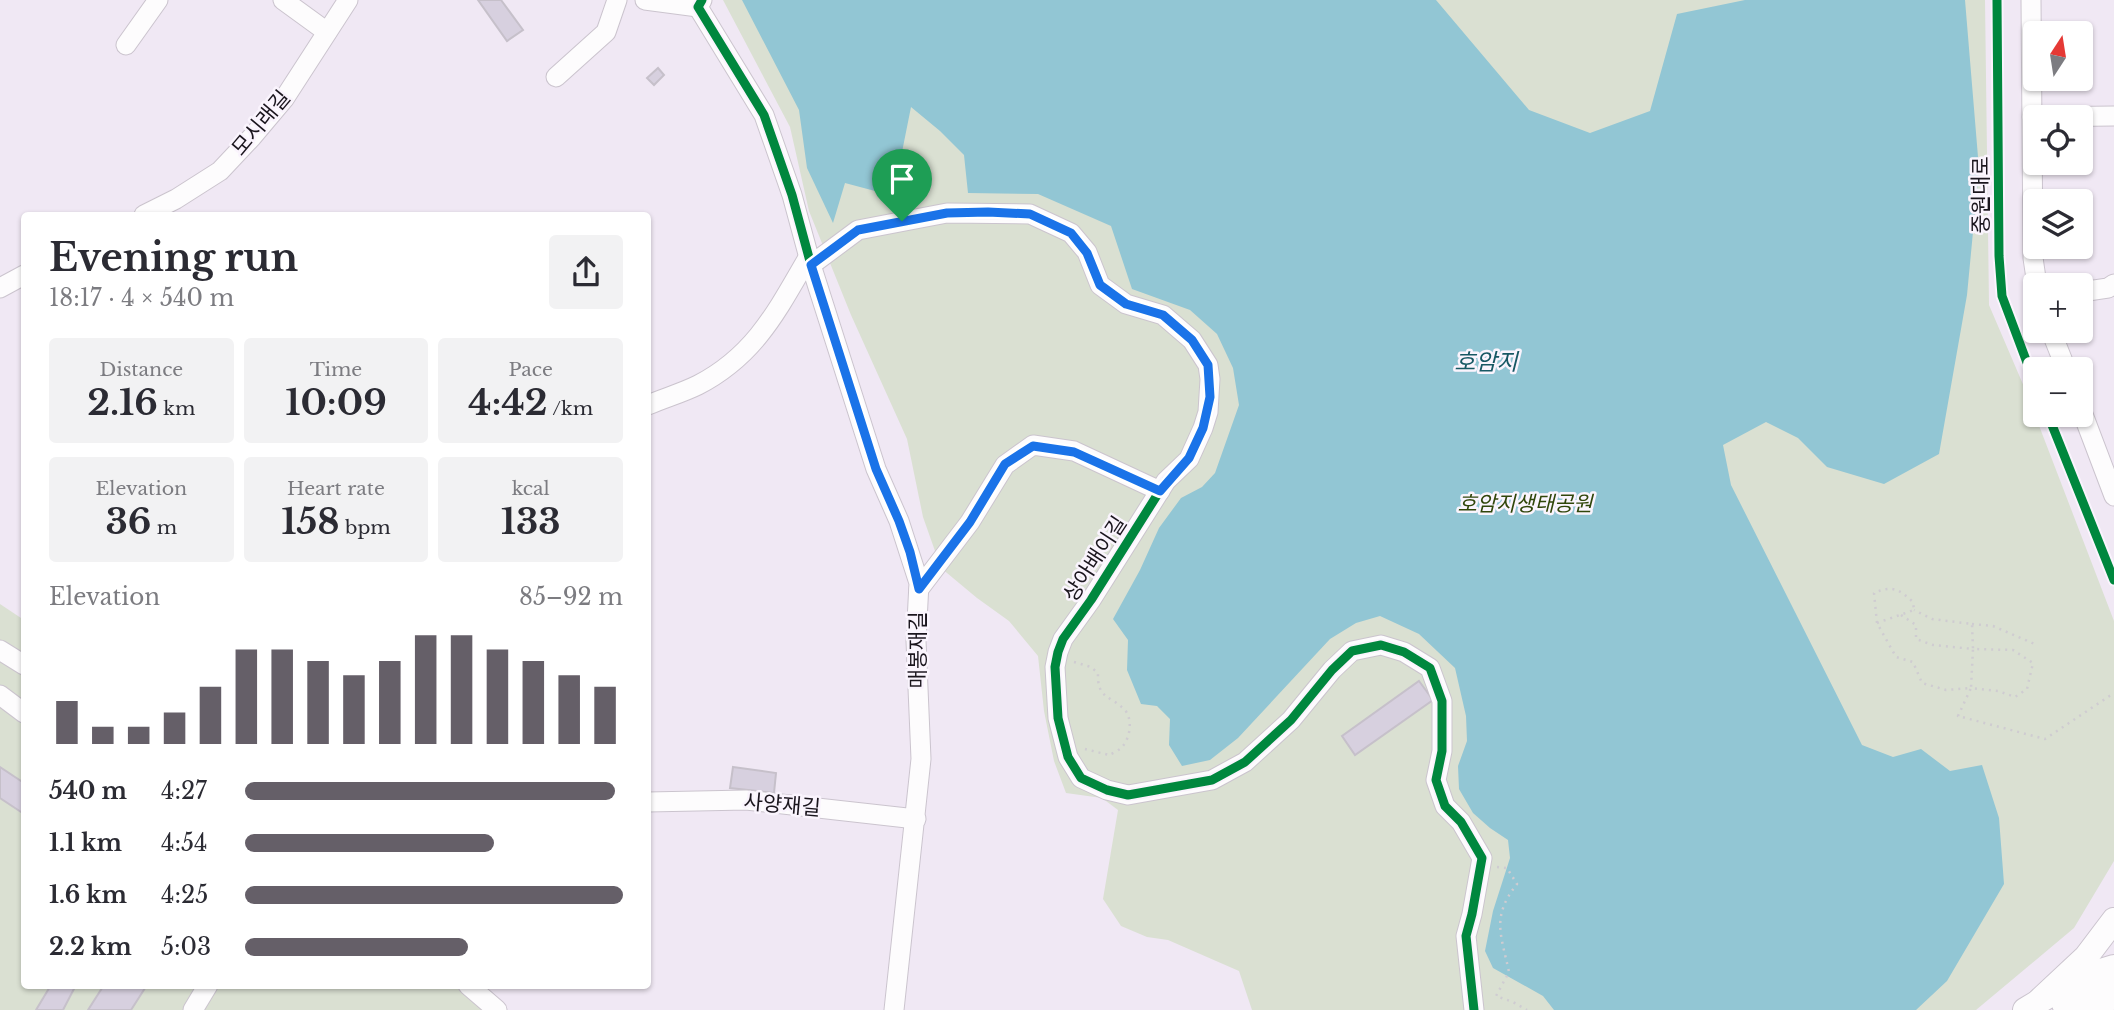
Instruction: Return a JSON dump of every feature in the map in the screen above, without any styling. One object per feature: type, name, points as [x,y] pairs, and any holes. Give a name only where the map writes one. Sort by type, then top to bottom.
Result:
[{"type":"main road","points":[[2040,1006],[2086,957],[2114,920]]},
{"type":"main road","points":[[2040,1006],[2078,978],[2114,967]]},
{"type":"main road","points":[[2040,1006],[2114,987]]},
{"type":"street","points":[[127,45],[158,0]]},
{"type":"street","points":[[283,0],[327,32]]},
{"type":"street","name":"모시래길","points":[[150,212],[220,171],[284,99],[348,0]]},
{"type":"street","points":[[556,76],[606,32],[617,0]]},
{"type":"street","points":[[645,0],[700,4],[764,115],[792,195],[810,260],[770,323],[740,357],[698,385],[651,404]]},
{"type":"street","points":[[2031,0],[2032,105]]},
{"type":"street","points":[[2093,116],[2114,116]]},
{"type":"street","points":[[2032,175],[2035,273]]},
{"type":"street","name":"상아배이길","points":[[810,260],[858,230],[947,213],[1030,214],[1071,233],[1087,253],[1100,285],[1126,304],[1163,315],[1192,340],[1208,365],[1210,397],[1203,428],[1189,458],[1160,491],[1063,639],[1058,652],[1055,667],[1058,718],[1068,757],[1082,778],[1107,790],[1128,795],[1212,780],[1245,762],[1291,720],[1332,670],[1352,651],[1381,645],[1404,652],[1430,668],[1441,701],[1442,751],[1436,780],[1445,806],[1461,822],[1482,858],[1466,936],[1474,1010]]},
{"type":"street","name":"매봉재길","points":[[810,260],[876,469],[910,552],[919,589],[916,653],[921,759],[894,1010]]},
{"type":"street","points":[[0,288],[21,277]]},
{"type":"street","points":[[2093,290],[2108,288],[2114,284]]},
{"type":"street","points":[[2088,427],[2114,496]]},
{"type":"street","points":[[919,589],[970,522],[1005,464],[1033,446],[1074,452],[1160,491]]},
{"type":"street","points":[[0,650],[21,663]]},
{"type":"street","points":[[0,695],[21,711]]},
{"type":"street","name":"사양재길","points":[[651,802],[746,800],[916,819]]},
{"type":"street","points":[[193,1010],[206,989]]},
{"type":"street","points":[[473,989],[497,1010]]},
{"type":"street","points":[[2077,1010],[2098,1002],[2114,1000]]},
{"type":"path","points":[[1901,615],[1916,625],[1916,639],[1933,645],[2013,650],[2033,663],[2027,689],[2015,696],[1971,688],[1947,690],[1922,683],[1913,662],[1896,657],[1877,623],[1874,593],[1886,588],[1900,591],[1913,601],[1914,610]]},
{"type":"path","points":[[1877,623],[1914,610],[1932,619],[1993,626],[2037,645]]},
{"type":"path","points":[[1972,624],[1971,688],[1958,716],[2045,739],[2114,693]]},
{"type":"path","points":[[1072,662],[1091,667],[1098,673],[1098,684],[1105,697],[1125,710],[1130,724],[1122,748],[1109,755],[1088,752],[1080,745]]},
{"type":"path","points":[[1507,868],[1517,884],[1501,908],[1499,927],[1509,972],[1496,996],[1527,1010]]},
{"type":"green space","name":"호암지","points":[[723,0],[1985,0],[1989,305],[2023,384],[2023,427],[2040,427],[2114,621],[2114,861],[2074,928],[1976,1010],[1252,1010],[1239,971],[1168,940],[1147,937],[1121,926],[1103,899],[1118,810],[1102,798],[1066,793],[1054,761],[1044,711],[1038,656],[1009,621],[941,568],[923,517],[907,439],[851,315],[809,211],[790,127]]},
{"type":"green space","points":[[0,604],[21,618],[21,989],[458,989],[482,1010],[0,1010]]},
{"type":"water","name":"호암지","points":[[742,0],[1436,0],[1529,110],[1590,133],[1650,111],[1677,14],[1745,0],[1965,0],[1979,169],[1967,295],[1939,454],[1884,484],[1827,467],[1798,438],[1766,422],[1723,445],[1731,485],[1862,745],[1893,757],[1921,749],[1950,771],[1982,765],[1999,818],[2004,884],[1947,981],[1916,1010],[1554,1010],[1543,996],[1493,968],[1485,951],[1493,911],[1510,858],[1508,840],[1473,813],[1459,789],[1458,766],[1467,741],[1466,716],[1455,668],[1419,634],[1380,616],[1356,623],[1330,639],[1238,738],[1210,760],[1182,766],[1169,745],[1170,719],[1157,706],[1141,704],[1127,670],[1128,640],[1113,619],[1159,528],[1181,498],[1202,487],[1215,473],[1239,405],[1233,368],[1217,334],[1190,310],[1132,289],[1111,226],[1038,194],[968,193],[964,155],[911,107],[901,157],[875,191],[845,183],[833,223],[807,168],[799,110]]},
{"type":"building","points":[[478,0],[501,0],[523,30],[507,41]]},
{"type":"building","points":[[658,68],[664,75],[654,85],[647,78]]},
{"type":"building","points":[[1419,681],[1433,700],[1355,755],[1342,736]]},
{"type":"building","points":[[0,767],[21,781],[21,812],[0,798]]},
{"type":"building","points":[[733,767],[776,773],[774,793],[730,788]]},
{"type":"building","points":[[49,989],[74,989],[63,1010],[36,1010]]},
{"type":"building","points":[[101,989],[144,989],[131,1010],[88,1010]]},
{"type":"cycle path","points":[[702,0],[698,7],[764,115],[792,195],[811,265],[858,230],[947,213],[1030,214],[1071,233],[1087,252],[1100,285],[1126,304],[1163,315],[1192,340],[1208,365],[1210,379],[1208,412],[1203,428],[1189,459],[1166,481],[1091,600],[1063,639],[1058,652],[1055,667],[1058,718],[1068,757],[1081,778],[1107,790],[1128,795],[1212,780],[1245,762],[1291,720],[1332,670],[1352,651],[1381,645],[1404,652],[1430,668],[1442,701],[1442,751],[1436,780],[1445,806],[1461,822],[1482,858],[1466,936],[1474,1010]]},
{"type":"cycle path","name":"중원대로","points":[[1997,0],[1999,256],[2002,296],[2025,357]]},
{"type":"cycle path","points":[[2053,427],[2114,580]]},
{"type":"route","points":[[947,213],[1030,214],[1071,233],[1087,253],[1100,285],[1126,304],[1163,315],[1192,340],[1208,365],[1208,412],[1189,458],[1160,491],[1074,452],[1033,446],[1005,464],[970,522],[919,589],[910,552],[876,469],[811,265],[858,230],[902,221],[947,213]]},
{"type":"park label","name":"호암지생태공원","points":[[1525,504]]}]
